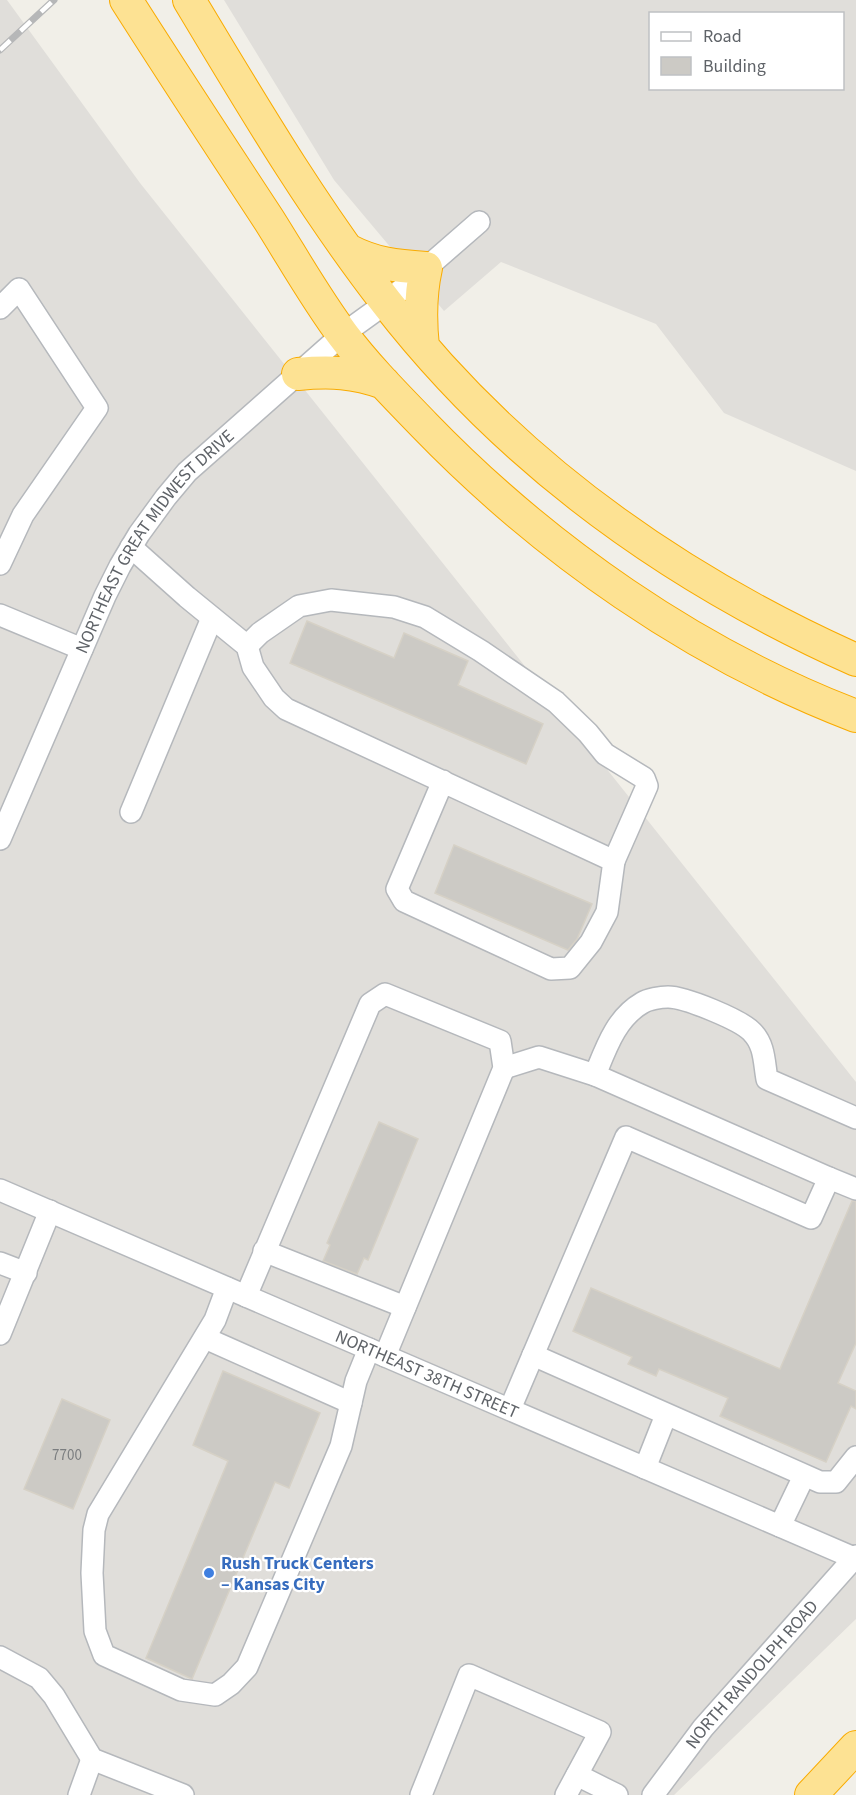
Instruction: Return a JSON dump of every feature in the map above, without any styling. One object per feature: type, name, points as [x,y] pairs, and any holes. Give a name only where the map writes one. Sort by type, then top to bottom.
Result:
[{"type":"highway","points":[[189,0],[306,192],[386,303],[423,346],[513,440],[599,511],[676,565],[729,597],[797,633],[856,660]]},
{"type":"highway","points":[[127,2],[343,334],[384,383],[442,444],[499,497],[560,547],[695,638],[756,671],[856,716]]},
{"type":"highway","points":[[348,250],[367,260],[391,266],[426,268],[421,292],[420,315],[423,346]]},
{"type":"highway","points":[[298,374],[330,371],[364,376],[384,383]]},
{"type":"highway","points":[[811,1795],[856,1747]]},
{"type":"street","name":"NORTHEAST GREAT MIDWEST DRIVE","points":[[0,839],[105,596],[131,547],[166,497],[188,472],[343,334],[386,303],[479,222]]},
{"type":"street","points":[[0,308],[20,289],[97,408],[23,515],[0,564]]},
{"type":"street","points":[[131,547],[247,646],[253,667],[274,698],[286,709],[614,861]]},
{"type":"street","points":[[247,646],[260,633],[299,606],[331,600],[394,607],[425,617],[481,651],[556,702],[580,724],[605,753],[644,778],[647,786],[614,861],[607,912],[591,942],[570,968],[551,969],[404,901],[397,890],[443,782]]},
{"type":"street","points":[[0,615],[82,649]]},
{"type":"street","points":[[131,812],[212,618]]},
{"type":"street","points":[[385,994],[500,1041],[504,1068],[405,1307],[356,1381],[341,1446],[247,1667],[231,1684],[214,1695],[181,1690],[105,1655],[95,1631],[92,1573],[94,1530],[98,1514],[215,1320],[264,1251],[370,1004],[385,994]]},
{"type":"street","points":[[596,1075],[612,1034],[628,1013],[644,1001],[668,997],[687,1000],[752,1031],[761,1044],[767,1079],[856,1119]]},
{"type":"street","points":[[504,1068],[539,1057],[596,1075],[856,1189]]},
{"type":"street","points":[[510,1410],[626,1137],[811,1218],[829,1178]]},
{"type":"street","name":"NORTHEAST 38TH STREET","points":[[0,1190],[855,1557]]},
{"type":"street","points":[[0,1334],[50,1211]]},
{"type":"street","points":[[264,1251],[405,1307]]},
{"type":"street","points":[[0,1263],[26,1273]]},
{"type":"street","points":[[205,1338],[351,1403]]},
{"type":"street","points":[[533,1355],[820,1482],[836,1482],[856,1457]]},
{"type":"street","points":[[645,1468],[666,1415]]},
{"type":"street","points":[[780,1526],[804,1476]]},
{"type":"street","name":"NORTH RANDOLPH ROAD","points":[[653,1795],[703,1728],[855,1557]]},
{"type":"street","points":[[0,1657],[39,1678],[54,1696],[92,1759],[183,1795]]},
{"type":"street","points":[[421,1795],[469,1676],[600,1732],[567,1795]]},
{"type":"street","points":[[79,1795],[92,1759]]},
{"type":"street","points":[[577,1775],[617,1795]]},
{"type":"shaded area","points":[[0,0],[7,0],[140,183],[856,1082],[856,1619],[674,1795],[0,1795]]},
{"type":"shaded area","points":[[224,0],[856,0],[856,471],[724,413],[656,324],[501,262],[444,311],[334,180]]},
{"type":"building","points":[[307,621],[394,658],[404,633],[468,661],[458,685],[543,724],[526,764],[290,663]]},
{"type":"building","points":[[454,845],[592,904],[577,939],[568,950],[435,893]]},
{"type":"building","points":[[379,1122],[418,1139],[368,1260],[364,1258],[357,1274],[323,1261],[330,1245],[327,1243]]},
{"type":"building","points":[[852,1201],[856,1201],[856,1343],[838,1383],[856,1391],[856,1409],[851,1406],[826,1462],[720,1416],[728,1398],[659,1369],[656,1376],[628,1364],[632,1357],[573,1331],[591,1288],[780,1369]]},
{"type":"building","name":"Rush Truck Centers – Kansas City","points":[[223,1371],[320,1413],[289,1488],[275,1482],[192,1679],[146,1658],[228,1461],[193,1445]]},
{"type":"building","points":[[62,1399],[110,1420],[73,1509],[24,1489]]},
{"type":"railway","points":[[0,50],[54,0]]},
{"type":"place","name":"Rush Truck Centers – Kansas City","points":[[209,1573]]}]
